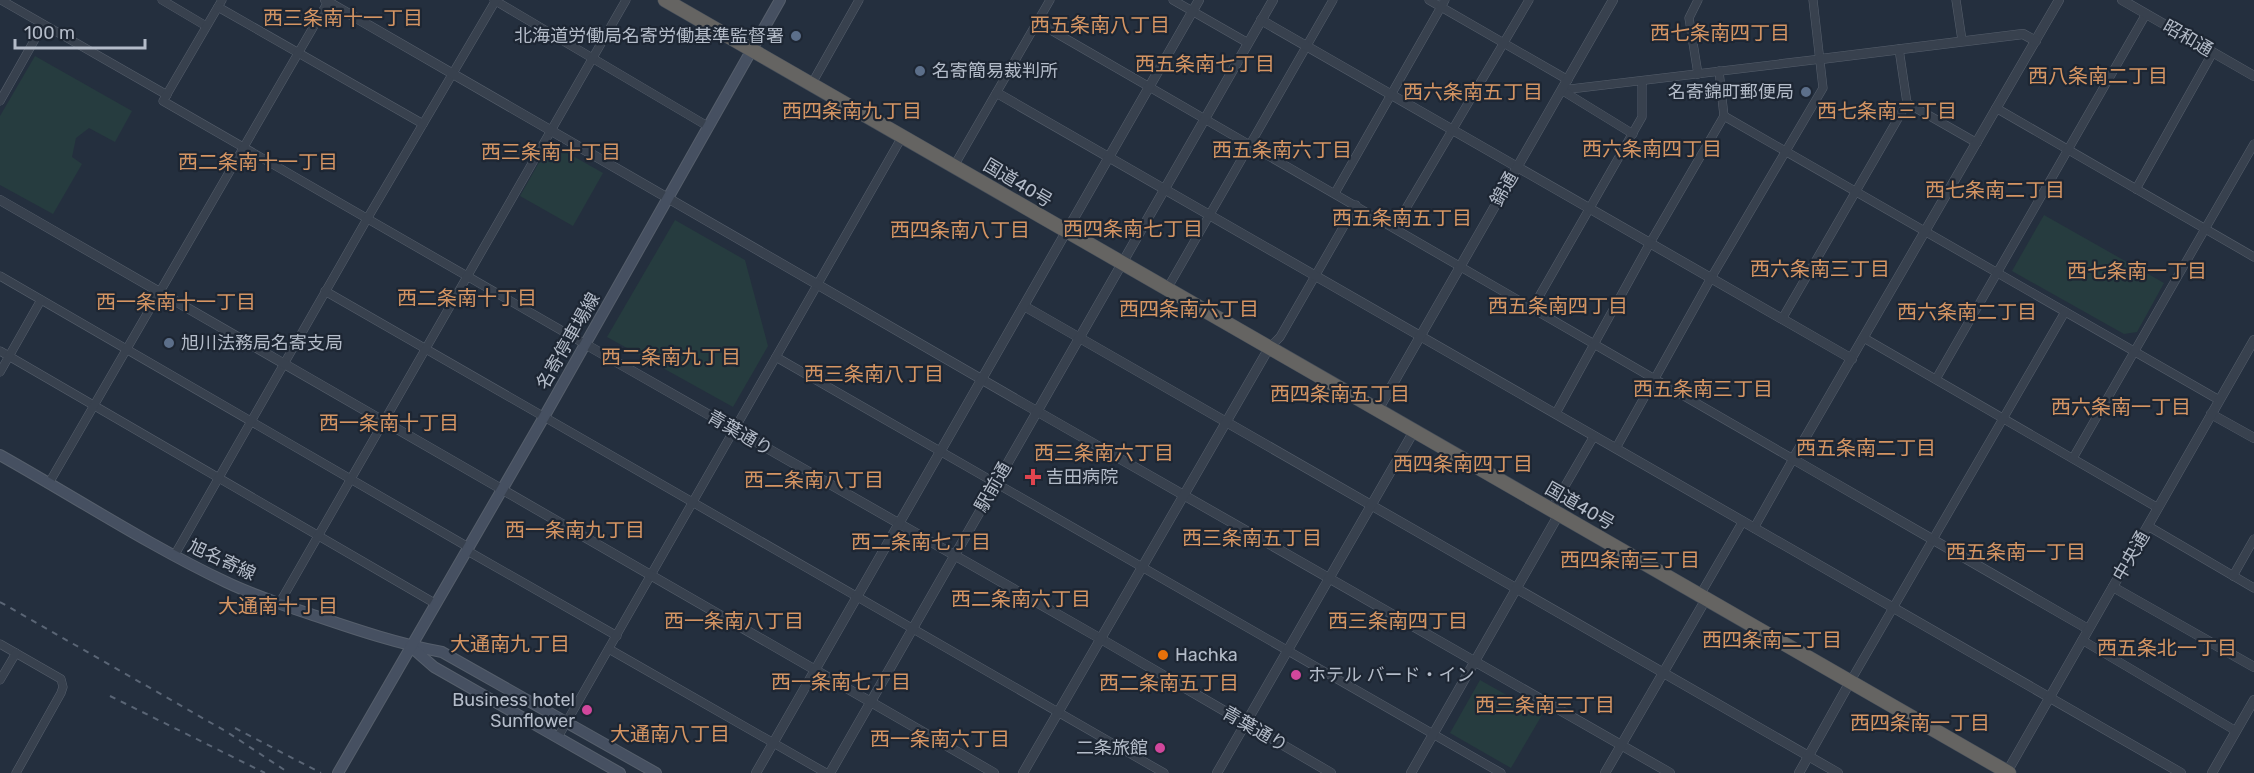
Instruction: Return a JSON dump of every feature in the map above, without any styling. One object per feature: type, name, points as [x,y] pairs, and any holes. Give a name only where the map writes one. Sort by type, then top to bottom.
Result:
[{"type":"highway","name":"国道40号","points":[[665,0],[2007,772]]},
{"type":"main road","name":"名寄停車場線","points":[[410,646],[669,199],[780,0]]},
{"type":"main road","name":"旭名寄線","points":[[0,455],[174,556],[228,583],[279,604],[410,646]]},
{"type":"main road","points":[[410,646],[442,652],[656,773]]},
{"type":"main road","points":[[410,646],[434,667],[620,773]]},
{"type":"main road","points":[[338,773],[410,646]]},
{"type":"street","points":[[1,0],[167,95]]},
{"type":"street","points":[[162,0],[206,26]]},
{"type":"street","points":[[174,556],[495,0],[709,127]]},
{"type":"street","points":[[279,604],[626,0]]},
{"type":"street","points":[[811,85],[859,0]]},
{"type":"street","points":[[1173,0],[1248,43]]},
{"type":"street","points":[[756,773],[1199,0]]},
{"type":"street","name":"駅前通","points":[[828,773],[1273,0]]},
{"type":"street","points":[[1167,289],[1333,0]]},
{"type":"street","points":[[1429,0],[1443,3],[1503,43],[1568,80]]},
{"type":"street","points":[[1395,227],[1529,0]]},
{"type":"street","name":"錦通","points":[[1378,410],[1613,0]]},
{"type":"street","points":[[1698,0],[1689,18],[1698,74]]},
{"type":"street","points":[[1616,448],[1711,278],[1823,88],[1813,0]]},
{"type":"street","points":[[1956,0],[1962,40]]},
{"type":"street","points":[[1754,528],[2059,0]]},
{"type":"street","name":"昭和通","points":[[2122,0],[2254,76]]},
{"type":"street","points":[[49,483],[327,1],[1670,773]]},
{"type":"street","points":[[954,166],[1037,22],[1046,1]]},
{"type":"street","points":[[423,124],[220,3],[163,101],[585,344]]},
{"type":"street","points":[[1335,193],[1443,3]]},
{"type":"street","points":[[1936,379],[2146,14]]},
{"type":"street","points":[[1262,20],[1852,359]]},
{"type":"street","points":[[1037,22],[2088,629]]},
{"type":"street","points":[[0,101],[43,25]]},
{"type":"street","points":[[1562,90],[1962,40],[2023,34],[2036,41]]},
{"type":"street","points":[[1782,320],[1906,103],[1899,49]]},
{"type":"street","points":[[2136,189],[2213,52]]},
{"type":"street","points":[[1556,413],[1650,243],[1724,116],[1719,71]]},
{"type":"street","points":[[1533,307],[1642,117],[1642,81]]},
{"type":"street","points":[[1562,90],[1633,134]]},
{"type":"street","points":[[997,93],[2181,773]]},
{"type":"street","points":[[1906,103],[1977,143]]},
{"type":"street","points":[[1996,108],[2254,257]]},
{"type":"street","points":[[1724,116],[2219,400]]},
{"type":"street","points":[[558,737],[902,137]]},
{"type":"street","points":[[2073,458],[2254,144]]},
{"type":"street","points":[[0,200],[994,773]]},
{"type":"street","points":[[1023,773],[1269,348],[1280,337],[1356,205]]},
{"type":"street","points":[[0,276],[617,636]]},
{"type":"street","points":[[325,291],[1164,773]]},
{"type":"street","points":[[0,372],[41,300]]},
{"type":"street","points":[[1024,306],[1838,773]]},
{"type":"street","points":[[1799,773],[2065,312]]},
{"type":"street","points":[[1864,338],[2158,508]]},
{"type":"street","name":"中央通","points":[[2007,772],[2254,340]]},
{"type":"street","name":"青葉通り","points":[[585,344],[1331,773]]},
{"type":"street","points":[[0,351],[436,604]]},
{"type":"street","points":[[776,357],[1501,773]]},
{"type":"street","points":[[2211,414],[2254,438]]},
{"type":"street","points":[[1217,773],[1414,431]]},
{"type":"street","points":[[1411,773],[1516,588],[1594,436]]},
{"type":"street","points":[[1605,773],[1663,672],[1743,521]]},
{"type":"street","points":[[2148,526],[2254,588]]},
{"type":"street","points":[[2233,576],[2254,539]]},
{"type":"street","points":[[2113,587],[2254,667]]},
{"type":"street","points":[[2082,640],[2236,731]]},
{"type":"street","points":[[0,644],[61,679],[63,687],[62,693],[16,773]]},
{"type":"street","points":[[609,649],[828,773]]},
{"type":"street","points":[[0,681],[16,653]]},
{"type":"street","points":[[2212,773],[2254,700]]},
{"type":"green space","points":[[35,56],[132,111],[115,142],[89,128],[76,138],[72,157],[82,164],[53,214],[0,185],[0,116]]},
{"type":"green space","points":[[550,143],[603,173],[573,226],[520,196]]},
{"type":"green space","points":[[2044,215],[2164,283],[2137,332],[2124,334],[2012,271]]},
{"type":"green space","points":[[675,220],[745,260],[768,346],[733,407],[607,337]]},
{"type":"green space","points":[[1480,680],[1542,715],[1511,768],[1450,733]]},
{"type":"railway","points":[[0,602],[227,732],[289,773]]},
{"type":"railway","points":[[110,696],[265,773]]},
{"type":"railway","points":[[235,728],[321,773]]},
{"type":"place","name":"北海道労働局名寄労働基準監督署","points":[[796,36]]},
{"type":"place","name":"名寄簡易裁判所","points":[[920,71]]},
{"type":"place","name":"名寄錦町郵便局","points":[[1806,92]]},
{"type":"place","name":"旭川法務局名寄支局","points":[[169,343]]},
{"type":"place","name":"吉田病院","points":[[1033,477]]},
{"type":"place","name":"Hachka","points":[[1163,655]]},
{"type":"place","name":"ホテル バード・イン","points":[[1296,675]]},
{"type":"place","name":"Business hotel Sunflower","points":[[587,710]]},
{"type":"place","name":"二条旅館","points":[[1160,748]]},
{"type":"district","name":"西三条南十一丁目","points":[[343,18]]},
{"type":"district","name":"西五条南八丁目","points":[[1100,25]]},
{"type":"district","name":"西七条南四丁目","points":[[1720,33]]},
{"type":"district","name":"西五条南七丁目","points":[[1205,64]]},
{"type":"district","name":"西八条南二丁目","points":[[2098,76]]},
{"type":"district","name":"西六条南五丁目","points":[[1473,92]]},
{"type":"district","name":"西四条南九丁目","points":[[852,111]]},
{"type":"district","name":"西七条南三丁目","points":[[1887,111]]},
{"type":"district","name":"西六条南四丁目","points":[[1652,149]]},
{"type":"district","name":"西五条南六丁目","points":[[1282,150]]},
{"type":"district","name":"西三条南十丁目","points":[[551,152]]},
{"type":"district","name":"西二条南十一丁目","points":[[258,162]]},
{"type":"district","name":"西七条南二丁目","points":[[1995,190]]},
{"type":"district","name":"西五条南五丁目","points":[[1402,218]]},
{"type":"district","name":"西四条南七丁目","points":[[1133,229]]},
{"type":"district","name":"西四条南八丁目","points":[[960,230]]},
{"type":"district","name":"西六条南三丁目","points":[[1820,269]]},
{"type":"district","name":"西七条南一丁目","points":[[2137,271]]},
{"type":"district","name":"西二条南十丁目","points":[[467,298]]},
{"type":"district","name":"西一条南十一丁目","points":[[176,302]]},
{"type":"district","name":"西五条南四丁目","points":[[1558,306]]},
{"type":"district","name":"西四条南六丁目","points":[[1189,309]]},
{"type":"district","name":"西六条南二丁目","points":[[1967,312]]},
{"type":"district","name":"西二条南九丁目","points":[[671,357]]},
{"type":"district","name":"西三条南八丁目","points":[[874,374]]},
{"type":"district","name":"西五条南三丁目","points":[[1703,389]]},
{"type":"district","name":"西四条南五丁目","points":[[1340,394]]},
{"type":"district","name":"西六条南一丁目","points":[[2121,407]]},
{"type":"district","name":"西一条南十丁目","points":[[389,423]]},
{"type":"district","name":"西五条南二丁目","points":[[1866,448]]},
{"type":"district","name":"西三条南六丁目","points":[[1104,453]]},
{"type":"district","name":"西四条南四丁目","points":[[1463,464]]},
{"type":"district","name":"西二条南八丁目","points":[[814,480]]},
{"type":"district","name":"西一条南九丁目","points":[[575,530]]},
{"type":"district","name":"西三条南五丁目","points":[[1252,538]]},
{"type":"district","name":"西二条南七丁目","points":[[921,542]]},
{"type":"district","name":"西五条南一丁目","points":[[2016,552]]},
{"type":"district","name":"西四条南三丁目","points":[[1630,560]]},
{"type":"district","name":"西二条南六丁目","points":[[1021,599]]},
{"type":"district","name":"大通南十丁目","points":[[278,606]]},
{"type":"district","name":"西一条南八丁目","points":[[734,621]]},
{"type":"district","name":"西三条南四丁目","points":[[1398,621]]},
{"type":"district","name":"西四条南二丁目","points":[[1772,640]]},
{"type":"district","name":"大通南九丁目","points":[[510,644]]},
{"type":"district","name":"西五条北一丁目","points":[[2167,648]]},
{"type":"district","name":"西一条南七丁目","points":[[841,682]]},
{"type":"district","name":"西二条南五丁目","points":[[1169,683]]},
{"type":"district","name":"西三条南三丁目","points":[[1545,705]]},
{"type":"district","name":"西四条南一丁目","points":[[1920,723]]},
{"type":"district","name":"大通南八丁目","points":[[670,734]]},
{"type":"district","name":"西一条南六丁目","points":[[940,739]]}]
